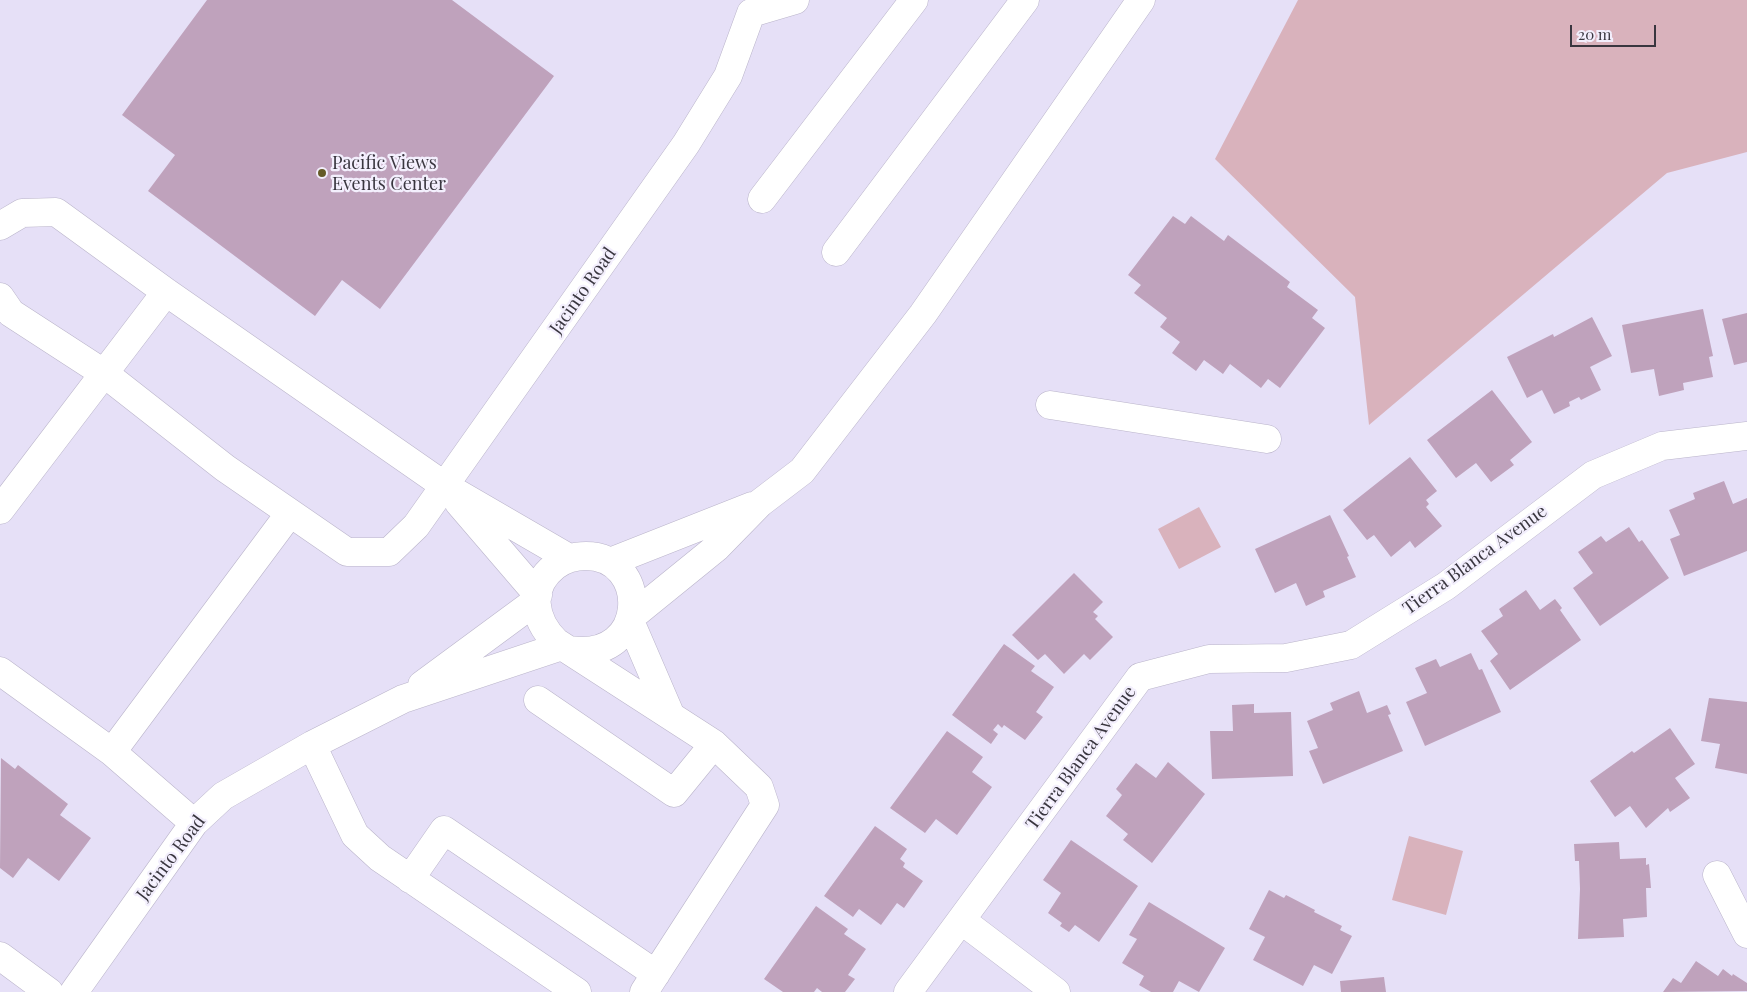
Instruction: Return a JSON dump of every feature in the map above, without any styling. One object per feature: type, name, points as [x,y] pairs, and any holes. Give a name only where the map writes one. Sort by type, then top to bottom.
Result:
[{"type":"street","points":[[744,7],[795,0]]},
{"type":"street","points":[[762,199],[914,0]]},
{"type":"street","points":[[836,252],[1025,0]]},
{"type":"street","points":[[630,619],[716,548],[760,503],[802,471],[923,314],[1141,0]]},
{"type":"street","name":"Jacinto Road","points":[[290,513],[347,552],[390,552],[416,526],[686,144],[728,76],[744,7]]},
{"type":"street","points":[[0,226],[22,213],[56,212],[166,292],[445,486],[569,558]]},
{"type":"street","points":[[0,510],[166,292]]},
{"type":"street","points":[[0,296],[11,313],[105,374],[225,468],[290,513],[112,752]]},
{"type":"street","points":[[1050,405],[1268,440]]},
{"type":"street","name":"Tierra Blanca Avenue","points":[[908,992],[1140,677],[1209,659],[1286,658],[1351,645],[1446,586],[1593,475],[1662,446],[1747,436]]},
{"type":"street","points":[[445,486],[537,598]]},
{"type":"street","points":[[610,562],[760,503]]},
{"type":"street","points":[[410,879],[444,830],[650,983],[765,805],[759,786],[714,744],[566,648],[545,632],[538,617],[537,598],[540,585],[549,571],[562,560],[578,556],[594,556],[610,562],[622,573],[630,586],[633,602],[630,619],[624,631],[614,642],[600,650],[585,652],[566,648]]},
{"type":"street","name":"Jacinto Road","points":[[403,699],[537,598]]},
{"type":"street","points":[[630,619],[670,714]]},
{"type":"street","name":"Jacinto Road","points":[[74,992],[194,823],[223,796],[312,745],[403,699],[566,648]]},
{"type":"street","points":[[0,671],[112,752],[194,823]]},
{"type":"street","points":[[538,700],[674,793],[714,744]]},
{"type":"street","points":[[312,745],[355,835],[380,858],[577,992]]},
{"type":"street","points":[[1717,875],[1747,934]]},
{"type":"street","points":[[961,920],[1056,992]]},
{"type":"street","points":[[0,956],[49,992]]},
{"type":"shaded area","points":[[1298,0],[1747,0],[1747,152],[1667,173],[1369,425],[1355,297],[1215,159]]},
{"type":"shaded area","points":[[1199,507],[1221,547],[1179,569],[1158,529]]},
{"type":"shaded area","points":[[1409,836],[1463,851],[1446,915],[1392,900]]},
{"type":"building","name":"Pacific Views Events Center","points":[[207,0],[452,0],[554,76],[380,309],[342,280],[315,316],[148,191],[175,155],[122,115]]},
{"type":"building","points":[[1173,216],[1185,224],[1191,216],[1224,241],[1228,235],[1290,282],[1287,287],[1318,310],[1312,318],[1325,328],[1280,388],[1268,379],[1261,388],[1230,364],[1223,374],[1204,360],[1196,371],[1172,353],[1180,342],[1160,327],[1167,318],[1134,293],[1141,285],[1128,275]]},
{"type":"building","points":[[1703,309],[1713,356],[1709,357],[1713,377],[1683,383],[1684,390],[1659,396],[1654,369],[1631,373],[1622,325]]},
{"type":"building","points":[[1747,313],[1747,362],[1734,365],[1722,319]]},
{"type":"building","points":[[1592,317],[1612,356],[1590,367],[1601,390],[1581,400],[1579,397],[1569,402],[1570,406],[1554,414],[1542,390],[1527,398],[1507,357],[1553,334],[1554,337]]},
{"type":"building","points":[[1492,390],[1532,442],[1510,460],[1514,465],[1491,482],[1476,463],[1456,478],[1427,440]]},
{"type":"building","points":[[1410,457],[1437,491],[1426,500],[1429,504],[1426,507],[1442,526],[1415,548],[1410,541],[1391,557],[1374,535],[1367,540],[1343,510]]},
{"type":"building","points":[[1724,481],[1733,504],[1747,498],[1747,551],[1684,576],[1670,539],[1680,535],[1669,510],[1695,499],[1693,493]]},
{"type":"building","points":[[1330,515],[1349,556],[1347,557],[1356,577],[1323,591],[1325,597],[1306,606],[1296,583],[1275,593],[1255,549]]},
{"type":"building","points":[[1629,527],[1639,542],[1642,540],[1669,578],[1600,626],[1573,588],[1593,573],[1578,552],[1601,536],[1606,542]]},
{"type":"building","points":[[1074,573],[1103,602],[1093,612],[1098,616],[1095,619],[1113,637],[1090,660],[1084,654],[1064,674],[1045,654],[1038,660],[1012,635]]},
{"type":"building","points":[[1526,590],[1540,610],[1555,599],[1562,608],[1560,610],[1581,640],[1510,690],[1490,661],[1498,654],[1481,631],[1503,616],[1499,609]]},
{"type":"building","points":[[1004,644],[1035,666],[1031,671],[1054,687],[1036,712],[1043,717],[1025,740],[1004,725],[1002,728],[998,724],[993,730],[998,734],[991,744],[952,715]]},
{"type":"building","points":[[1471,653],[1479,670],[1482,669],[1501,712],[1425,746],[1406,702],[1427,693],[1415,668],[1436,659],[1440,667]]},
{"type":"building","points":[[1359,691],[1367,713],[1387,705],[1391,714],[1388,715],[1403,751],[1323,784],[1309,751],[1318,748],[1307,721],[1333,710],[1330,703]]},
{"type":"building","points":[[1709,698],[1747,702],[1747,774],[1715,768],[1720,744],[1701,741]]},
{"type":"building","points":[[1254,704],[1254,713],[1291,712],[1293,776],[1212,779],[1210,731],[1233,731],[1232,705]]},
{"type":"building","points":[[1670,728],[1695,764],[1675,778],[1690,798],[1670,812],[1668,808],[1646,828],[1630,806],[1615,817],[1590,781],[1632,751],[1634,753]]},
{"type":"building","points":[[947,731],[983,757],[972,772],[992,787],[957,835],[936,819],[925,833],[890,808]]},
{"type":"building","points":[[1,758],[15,769],[18,765],[68,804],[60,815],[91,838],[59,881],[28,858],[13,878],[0,868]]},
{"type":"building","points":[[1168,762],[1205,794],[1152,863],[1123,840],[1128,834],[1106,816],[1122,795],[1116,789],[1136,763],[1156,778]]},
{"type":"building","points":[[875,826],[907,849],[900,859],[905,863],[903,867],[923,881],[904,908],[897,903],[881,925],[859,909],[853,917],[824,896]]},
{"type":"building","points":[[1071,840],[1138,886],[1099,942],[1075,925],[1069,932],[1060,926],[1062,923],[1048,913],[1061,893],[1043,880]]},
{"type":"building","points":[[1619,842],[1620,859],[1646,858],[1646,865],[1649,864],[1651,888],[1646,888],[1647,917],[1623,919],[1624,937],[1578,939],[1579,861],[1575,861],[1574,844]]},
{"type":"building","points":[[1269,890],[1284,898],[1286,895],[1315,910],[1314,912],[1342,926],[1340,930],[1352,936],[1332,974],[1314,965],[1303,986],[1253,960],[1265,937],[1249,929]]},
{"type":"building","points":[[1149,902],[1225,948],[1199,992],[1179,981],[1173,992],[1151,992],[1139,985],[1144,976],[1122,963],[1137,939],[1129,935]]},
{"type":"building","points":[[816,906],[848,929],[844,934],[866,949],[848,975],[855,979],[845,992],[822,992],[817,988],[814,992],[783,992],[764,979]]},
{"type":"building","points":[[1696,961],[1718,976],[1723,969],[1732,976],[1733,974],[1747,983],[1747,991],[1663,992],[1673,978],[1681,983]]},
{"type":"building","points":[[1384,977],[1386,992],[1341,992],[1340,981]]},
{"type":"place","name":"Pacific Views Events Center","points":[[322,173]]}]
